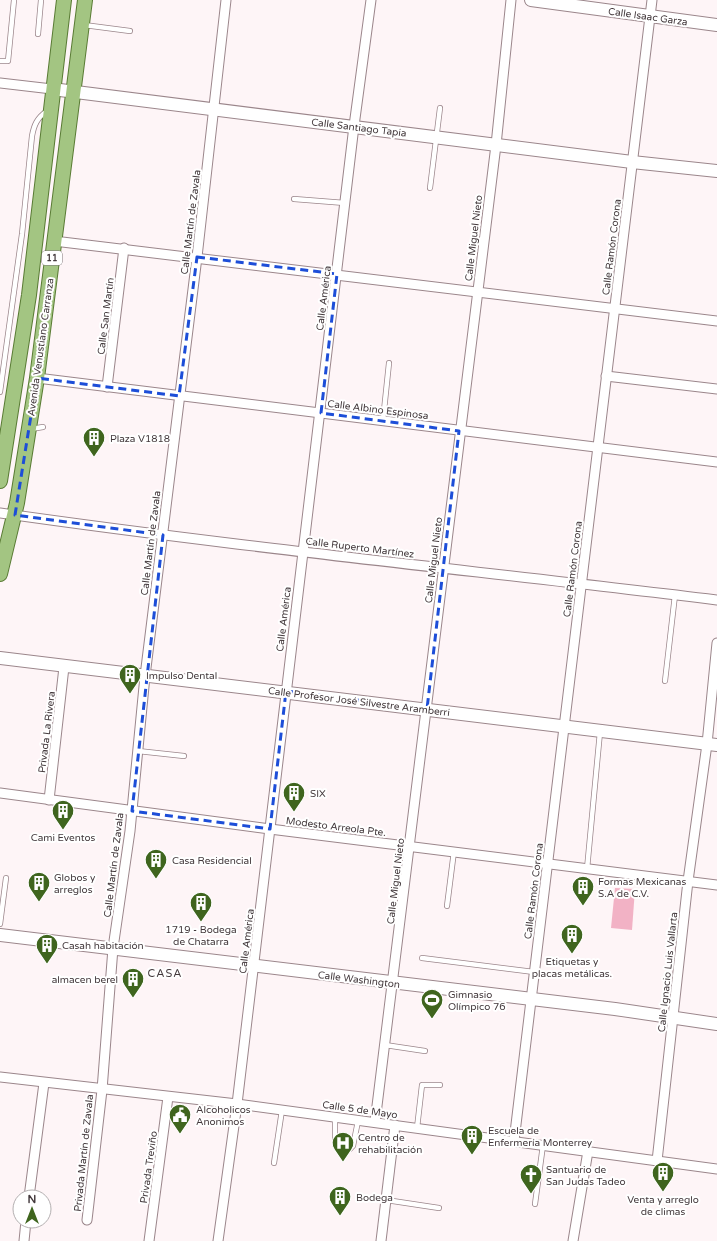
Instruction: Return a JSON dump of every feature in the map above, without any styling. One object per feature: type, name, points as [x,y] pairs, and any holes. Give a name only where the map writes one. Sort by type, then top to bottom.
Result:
[{"type":"main road","name":"Avenida Venustiano Carranza","points":[[0,481],[28,303],[52,89],[64,0]]},
{"type":"main road","name":"Avenida Venustiano Carranza","points":[[0,574],[15,515],[37,378],[85,0]]},
{"type":"main road","name":"Calle Isaac Garza","points":[[530,0],[717,25]]},
{"type":"main road","name":"Calle Santiago Tapia","points":[[52,89],[632,162],[717,171]]},
{"type":"main road","name":"Calle Profesor José Silvestre Aramberri","points":[[0,658],[64,667],[286,691],[712,745]]},
{"type":"main road","name":"Calle Washington","points":[[0,935],[717,1024]]},
{"type":"street","name":"Calle Martín de Zavala","points":[[102,1090],[113,948],[132,811],[145,676],[197,257],[226,0]]},
{"type":"street","name":"Calle América","points":[[218,1241],[237,1104],[303,551],[321,413],[354,126],[371,0]]},
{"type":"street","name":"Calle Miguel Nieto","points":[[375,1122],[427,709],[459,430],[496,145],[511,0]]},
{"type":"street","name":"Calle Ramón Corona","points":[[514,1141],[652,0]]},
{"type":"street","name":"Calle Santiago Tapia","points":[[0,83],[52,89]]},
{"type":"street","points":[[54,241],[124,248],[717,321]]},
{"type":"street","name":"Calle San Martín","points":[[107,387],[124,248]]},
{"type":"street","points":[[606,376],[717,389]]},
{"type":"street","name":"Calle Albino Espinosa","points":[[37,378],[717,462]]},
{"type":"street","name":"Calle Ruperto Martínez","points":[[0,513],[163,535],[717,600]]},
{"type":"street","name":"Calle Ignacio Luis Vallarta","points":[[657,1161],[688,881],[712,745],[717,643]]},
{"type":"street","name":"Privada La Rivera","points":[[49,800],[64,667]]},
{"type":"street","name":"Modesto Arreola Pte.","points":[[0,793],[270,829],[410,845],[717,885]]},
{"type":"street","name":"Calle 5 de Mayo","points":[[0,1077],[102,1090],[237,1104],[717,1169]]},
{"type":"street","points":[[30,1189],[44,1083]]},
{"type":"street","name":"Privada Martín de Zavala","points":[[87,1220],[102,1090]]},
{"type":"street","name":"Privada Treviño","points":[[149,1241],[168,1097]]},
{"type":"street","points":[[381,1241],[395,1125]]},
{"type":"street","points":[[573,1241],[588,1151]]},
{"type":"street","points":[[24,1241],[25,1229]]},
{"type":"lane","points":[[0,61],[10,61],[14,0]]},
{"type":"lane","points":[[38,34],[41,0]]},
{"type":"lane","points":[[82,25],[130,30]]},
{"type":"lane","points":[[430,188],[440,108]]},
{"type":"lane","points":[[0,392],[22,234],[34,124],[50,109]]},
{"type":"lane","points":[[294,199],[345,203]]},
{"type":"lane","points":[[382,421],[389,362]]},
{"type":"lane","points":[[29,429],[44,427]]},
{"type":"lane","points":[[665,681],[675,595]]},
{"type":"lane","points":[[587,869],[600,730]]},
{"type":"lane","points":[[138,751],[184,756]]},
{"type":"lane","points":[[447,906],[454,851]]},
{"type":"lane","points":[[0,924],[6,878]]},
{"type":"lane","points":[[422,958],[534,972]]},
{"type":"lane","points":[[385,1045],[425,1051]]},
{"type":"lane","points":[[417,1128],[422,1085],[440,1085]]},
{"type":"lane","points":[[274,1162],[282,1110]]},
{"type":"lane","points":[[335,1117],[335,1145],[350,1149],[353,1146],[358,1120]]},
{"type":"lane","points":[[535,1204],[543,1145]]},
{"type":"lane","points":[[386,1200],[439,1208]]},
{"type":"highlighted area","points":[[197,257],[337,274],[321,413],[459,431],[427,709],[286,691],[270,829],[132,811],[163,535],[15,515],[37,378],[179,396]]},
{"type":"shaded area","points":[[615,888],[635,889],[632,930],[611,928]]},
{"type":"place","name":"Plaza V1818","points":[[94,458]]},
{"type":"place","name":"Impulso Dental","points":[[130,694]]},
{"type":"place","name":"SIX","points":[[294,812]]},
{"type":"place","name":"Cami Eventos","points":[[63,830]]},
{"type":"place","name":"Casa Residencial","points":[[156,880]]},
{"type":"place","name":"Globos y arreglos","points":[[39,902]]},
{"type":"place","name":"Formas Mexicanas S.A de C.V.","points":[[583,906]]},
{"type":"place","name":"1719 - Bodega de Chatarra","points":[[201,922]]},
{"type":"place","name":"Etiquetas y placas metálicas.","points":[[572,954]]},
{"type":"place","name":"Casah habitación","points":[[47,964]]},
{"type":"place","name":"almacen berel","points":[[133,998]]},
{"type":"place","name":"Gimnasio Olímpico 76","points":[[432,1020]]},
{"type":"place","name":"Alcoholicos Anonimos","points":[[180,1134]]},
{"type":"place","name":"Escuela de Enfermería Monterrey","points":[[472,1156]]},
{"type":"place","name":"Centro de rehabilitación","points":[[343,1162]]},
{"type":"place","name":"Venta y arreglo de climas","points":[[663,1192]]},
{"type":"place","name":"Santuario de San Judas Tadeo","points":[[531,1194]]},
{"type":"place","name":"Bodega","points":[[340,1216]]},
{"type":"district","name":"CASA","points":[[165,973]]}]
